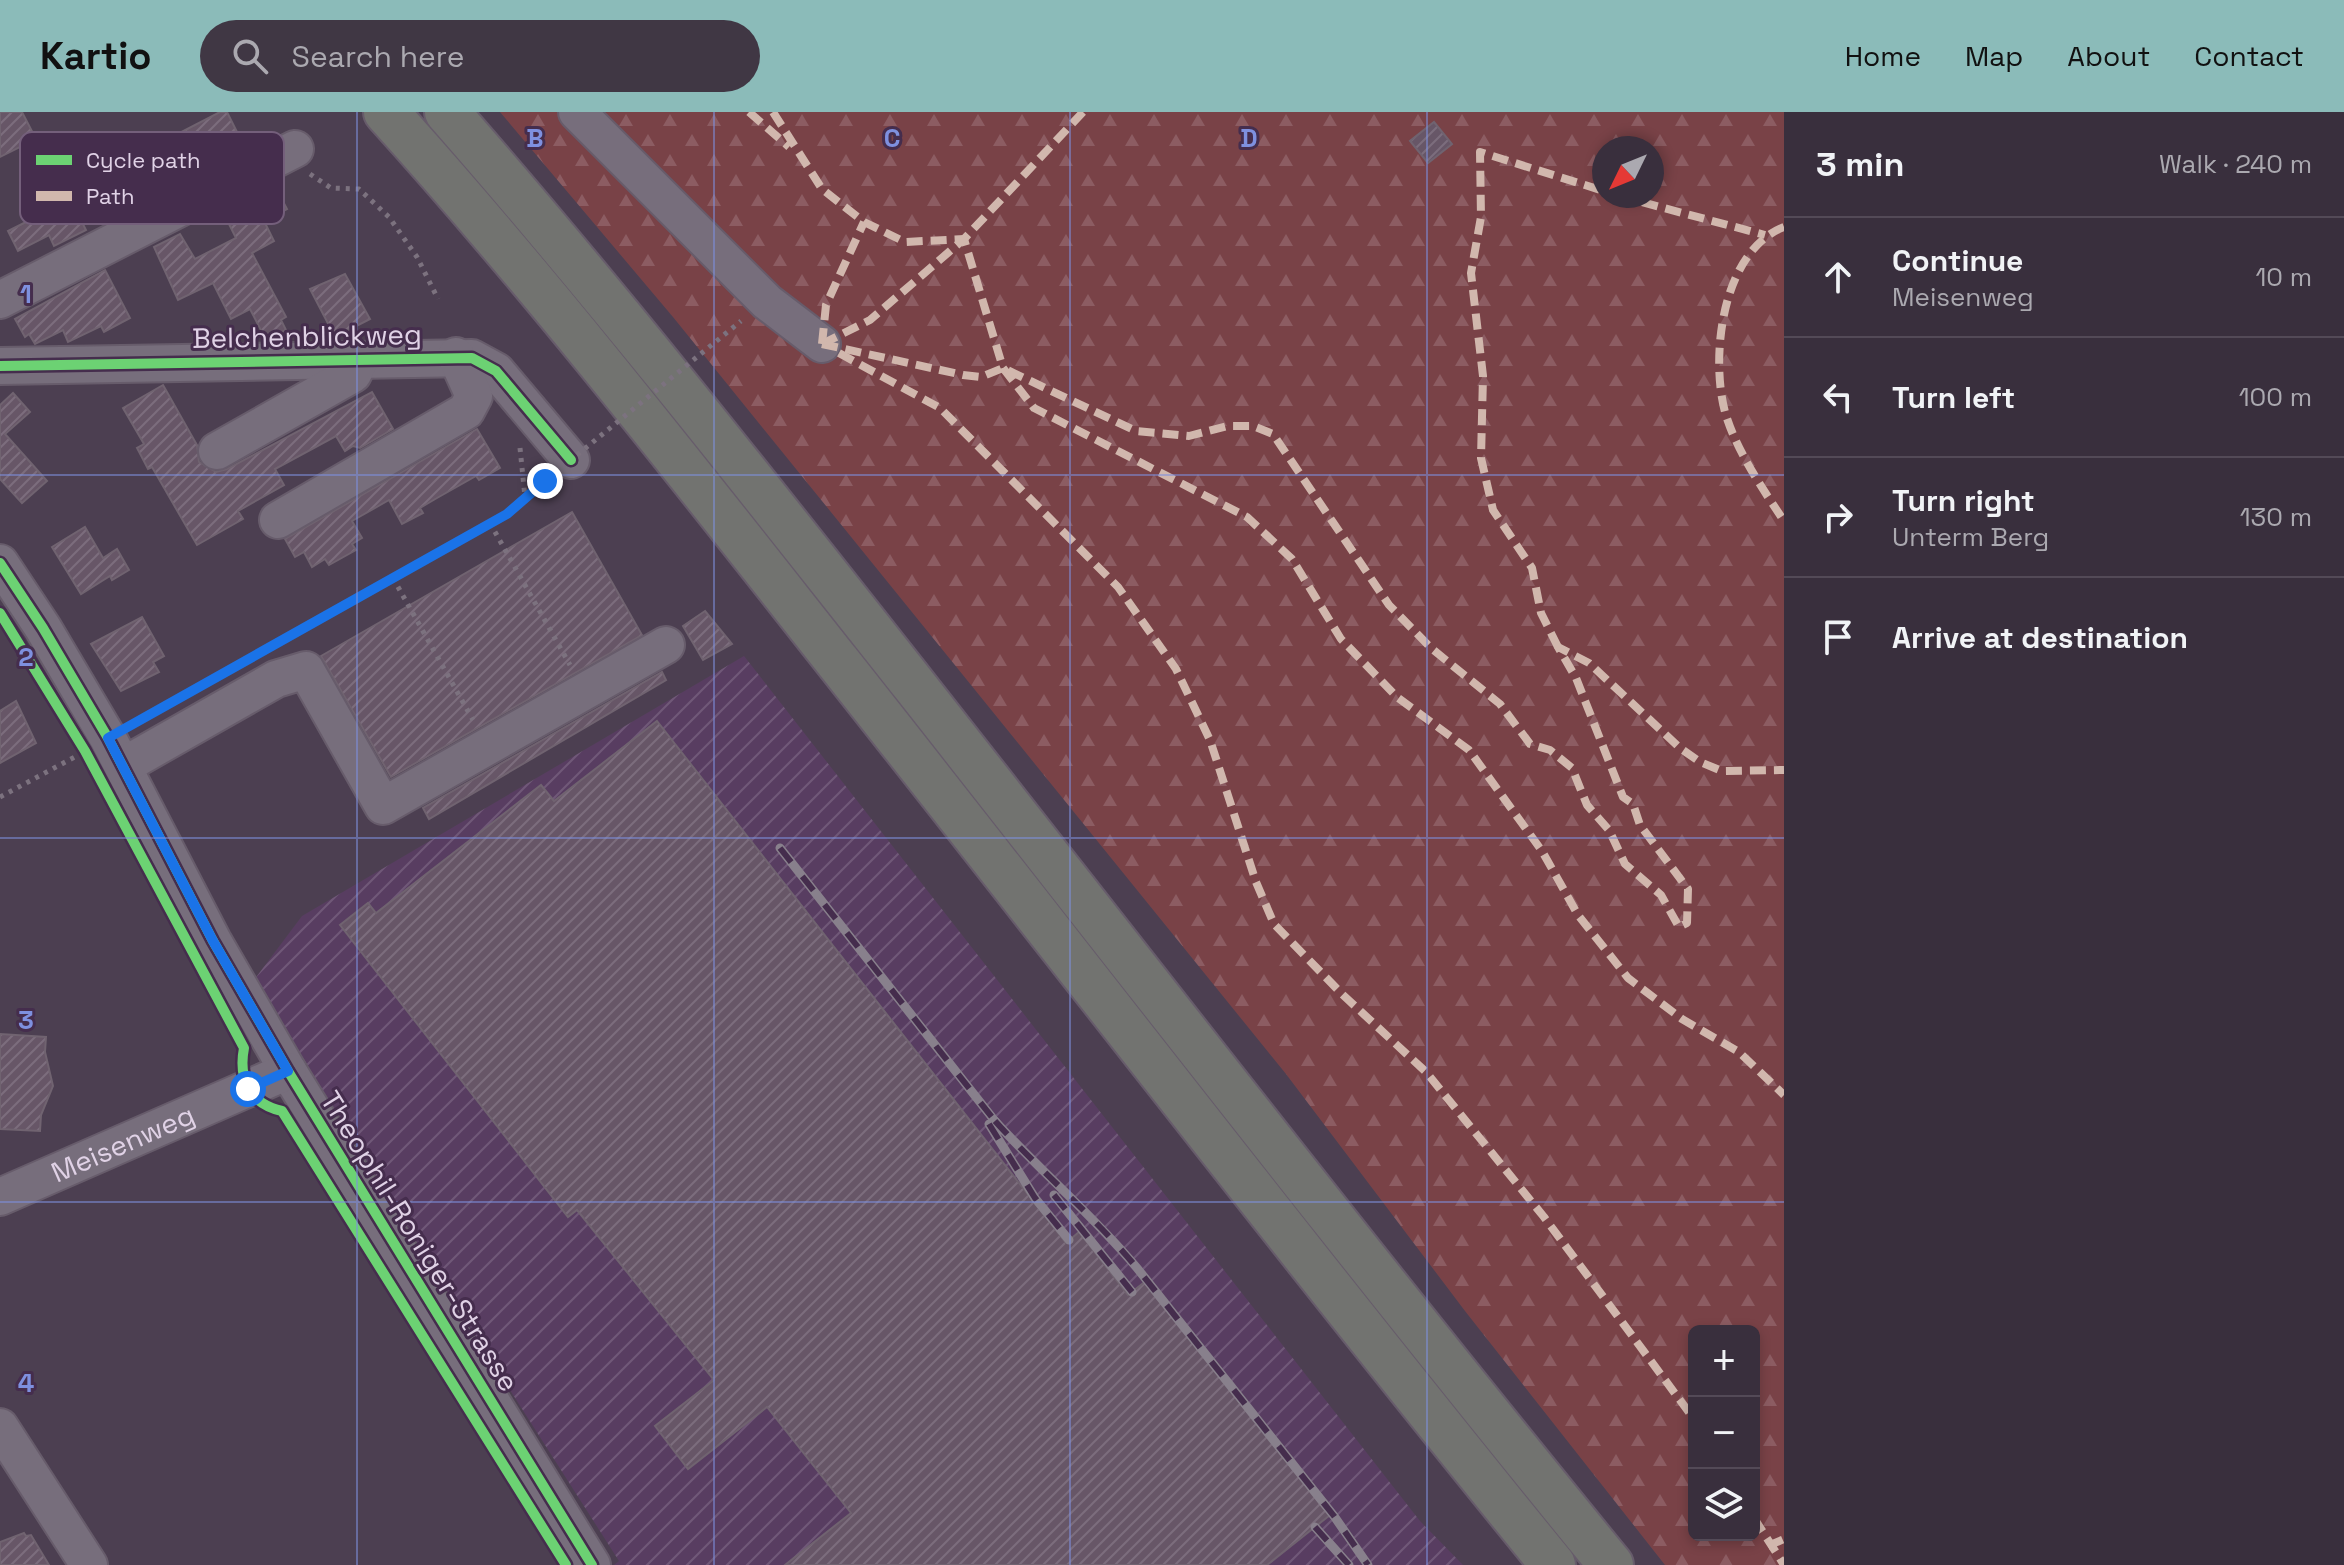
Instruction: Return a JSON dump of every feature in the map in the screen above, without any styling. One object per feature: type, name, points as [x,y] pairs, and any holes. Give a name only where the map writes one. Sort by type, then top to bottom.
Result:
[{"type":"highway","points":[[386,112],[514,259],[683,465],[1231,1163],[1553,1565]]},
{"type":"highway","points":[[447,112],[558,241],[729,450],[1447,1365],[1611,1565]]},
{"type":"street","points":[[577,112],[754,311],[822,344]]},
{"type":"street","points":[[284,155],[295,149]]},
{"type":"street","points":[[0,300],[148,224]]},
{"type":"street","name":"Belchenblickweg","points":[[278,520],[466,411],[474,396],[456,356]]},
{"type":"street","name":"Belchenblickweg","points":[[0,366],[472,358],[496,371],[564,465]]},
{"type":"street","points":[[217,451],[353,374],[360,360]]},
{"type":"street","name":"Theophil-Roniger-Strasse","points":[[0,563],[43,628],[108,765],[288,1071],[592,1565]]},
{"type":"street","points":[[108,765],[276,679],[306,670],[383,806],[666,645]]},
{"type":"street","name":"Meisenweg","points":[[0,1197],[288,1071]]},
{"type":"street","points":[[0,1427],[89,1565]]},
{"type":"path","points":[[295,149],[305,170],[331,188],[359,189],[389,217],[417,257],[438,299]]},
{"type":"path","points":[[257,654],[490,523],[754,311]]},
{"type":"path","points":[[490,523],[585,692]]},
{"type":"path","points":[[393,578],[488,746]]},
{"type":"path","points":[[77,739],[85,751],[108,765]]},
{"type":"path","points":[[0,797],[85,751]]},
{"type":"shaded area","points":[[744,656],[1420,1521],[1463,1565],[614,1565],[619,1561],[251,984],[302,916]]},
{"type":"green space","points":[[500,112],[1784,112],[1784,1565],[1665,1565],[1465,1311],[1286,1074],[673,317]]},
{"type":"building","points":[[0,112],[22,112],[32,132],[20,132],[20,147],[0,157]]},
{"type":"building","points":[[220,112],[227,112],[237,132],[181,132]]},
{"type":"building","points":[[1434,122],[1452,144],[1428,163],[1410,141]]},
{"type":"building","points":[[22,224],[83,224],[86,230],[54,246],[49,235],[18,251],[8,231]]},
{"type":"building","points":[[229,224],[266,224],[274,241],[252,253],[286,317],[281,320],[286,330],[266,340],[250,309],[231,319],[213,283],[178,300],[154,247],[180,234],[195,259],[236,238]]},
{"type":"building","points":[[105,270],[130,318],[104,332],[101,326],[68,342],[63,330],[35,344],[29,334],[25,337],[15,319]]},
{"type":"building","points":[[345,274],[370,319],[335,337],[310,289]]},
{"type":"building","points":[[163,385],[197,445],[199,462],[216,472],[372,392],[393,429],[360,448],[353,446],[345,451],[336,436],[275,469],[284,485],[238,511],[243,519],[197,545],[152,467],[148,469],[137,448],[144,444],[123,408]]},
{"type":"building","points":[[13,393],[30,412],[5,434],[47,481],[22,503],[0,479],[0,405]]},
{"type":"building","points":[[477,429],[500,468],[479,480],[476,476],[437,498],[420,508],[423,513],[402,524],[389,500],[352,521],[362,538],[352,544],[356,550],[329,565],[325,559],[312,567],[304,552],[295,557],[285,539]]},
{"type":"building","points":[[572,512],[642,635],[391,777],[321,656]]},
{"type":"building","points":[[85,527],[103,558],[117,549],[129,570],[112,580],[110,576],[81,594],[52,547]]},
{"type":"building","points":[[705,611],[732,644],[703,660],[683,626]]},
{"type":"building","points":[[142,617],[164,656],[153,662],[159,672],[121,691],[91,644]]},
{"type":"building","points":[[662,672],[666,680],[429,819],[423,808]]},
{"type":"building","points":[[16,701],[36,743],[0,763],[0,711]]},
{"type":"building","points":[[657,721],[1066,1243],[1079,1232],[1128,1295],[1146,1281],[1330,1515],[1267,1565],[785,1565],[851,1513],[767,1407],[688,1469],[655,1426],[714,1380],[577,1210],[568,1217],[340,925],[368,903],[376,913],[541,785],[554,801]]},
{"type":"building","points":[[0,1034],[46,1037],[45,1052],[53,1086],[41,1115],[40,1131],[0,1129]]},
{"type":"building","points":[[24,1533],[31,1535],[49,1565],[0,1565],[0,1542]]},
{"type":"railway","points":[[780,848],[1002,1130]]},
{"type":"railway","points":[[995,1121],[1137,1268],[1334,1516],[1368,1565]]},
{"type":"railway","points":[[989,1124],[1035,1198],[1069,1240]]},
{"type":"railway","points":[[1054,1195],[1132,1292]]},
{"type":"railway","points":[[1315,1527],[1349,1565]]},
{"type":"marked path","points":[[749,112],[789,147]]},
{"type":"marked path","points":[[773,112],[822,189],[864,222],[905,242],[964,239],[1003,368],[1034,408],[1247,517],[1292,559],[1341,639],[1397,697],[1469,750],[1542,851],[1578,915],[1628,978],[1682,1019],[1739,1052],[1784,1095]]},
{"type":"marked path","points":[[822,344],[870,320],[964,239],[1083,112]]},
{"type":"marked path","points":[[1558,647],[1541,613],[1532,568],[1493,510],[1481,458],[1483,376],[1471,273],[1481,217],[1480,152],[1592,187]]},
{"type":"marked path","points":[[1664,208],[1765,235]]},
{"type":"marked path","points":[[822,344],[826,305],[864,222]]},
{"type":"marked path","points":[[1784,227],[1763,240],[1747,258],[1734,281],[1721,335],[1719,363],[1725,412],[1730,426],[1750,468],[1784,521]]},
{"type":"marked path","points":[[822,344],[963,375],[981,377],[1003,368],[1136,431],[1189,436],[1228,426],[1253,426],[1273,434],[1389,605],[1431,648],[1500,704],[1530,744],[1550,750],[1572,768],[1587,805],[1609,830],[1625,864],[1661,895],[1679,927],[1687,923],[1688,889],[1640,825],[1633,804],[1623,797],[1576,678],[1558,647],[1589,663],[1680,748],[1700,762],[1722,771],[1784,770]]},
{"type":"marked path","points":[[839,353],[940,408],[1118,587],[1176,669],[1210,740],[1256,882],[1274,924],[1342,994],[1426,1072],[1544,1217],[1688,1411]]},
{"type":"marked path","points":[[1760,1527],[1784,1565]]},
{"type":"marked path","points":[[1768,1546],[1784,1539]]},
{"type":"cycle path","points":[[0,366],[472,358],[496,371],[571,460]]},
{"type":"cycle path","points":[[0,563],[43,628],[108,738],[213,941],[288,1071],[592,1565]]},
{"type":"cycle path","points":[[0,613],[85,751],[244,1048],[243,1070],[249,1088],[262,1103],[282,1111],[566,1565]]},
{"type":"route","points":[[248,1089],[288,1071],[213,941],[108,738],[507,514],[545,481]]}]
